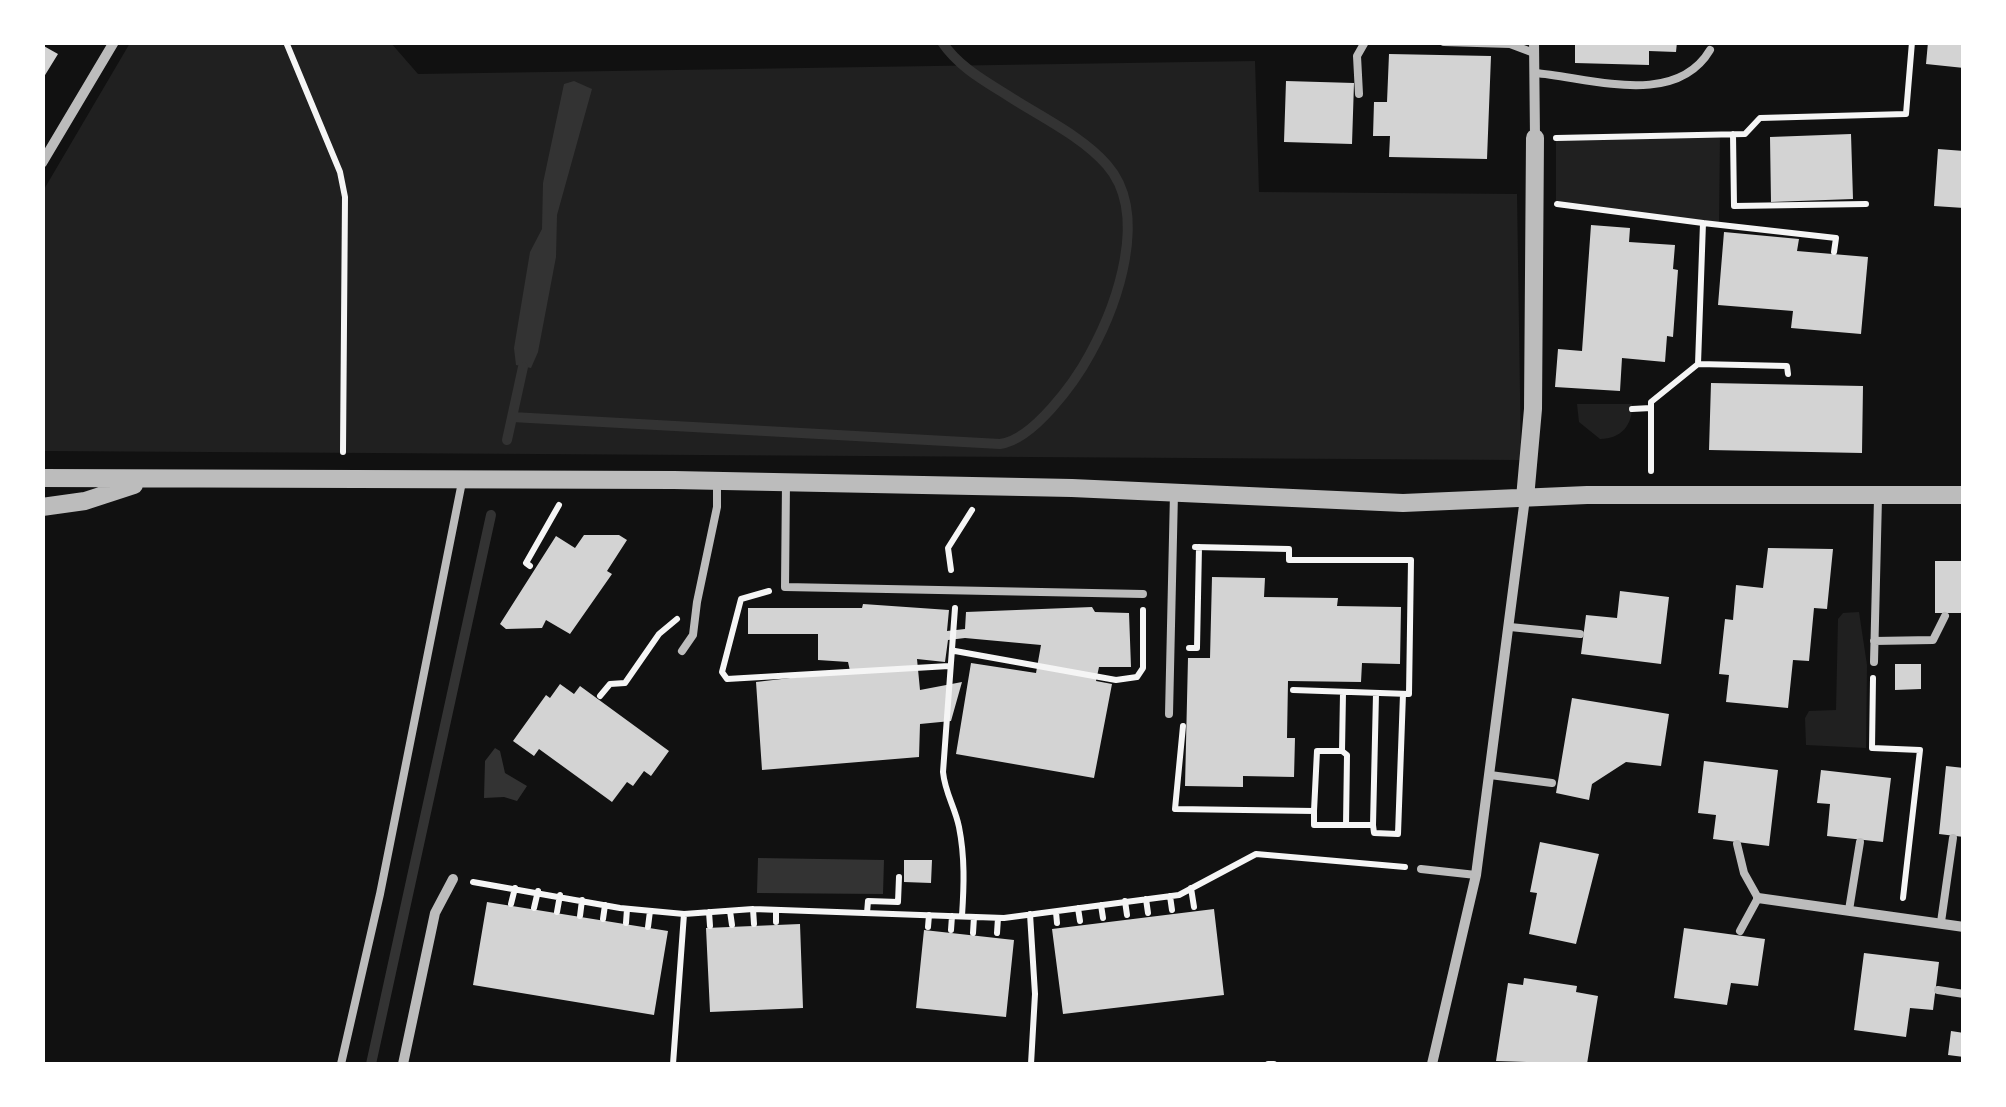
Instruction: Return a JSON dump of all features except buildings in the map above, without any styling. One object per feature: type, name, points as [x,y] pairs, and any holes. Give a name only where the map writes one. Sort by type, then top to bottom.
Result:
[{"type":"street","points":[[42,163],[114,42]]},
{"type":"street","points":[[1432,1064],[1476,875],[1510,627],[1533,409],[1534,48]]},
{"type":"street","points":[[42,478],[86,476],[144,482],[786,482],[1418,503],[1524,498],[1964,495]]},
{"type":"street","points":[[42,507],[85,501],[144,482]]},
{"type":"street","points":[[402,1064],[434,913],[453,879]]},
{"type":"street","points":[[1758,898],[1964,927]]},
{"type":"lane","points":[[1359,94],[1357,56],[1364,42]]},
{"type":"lane","points":[[1444,42],[1534,48]]},
{"type":"lane","points":[[1534,72],[1608,85],[1655,84],[1704,61],[1710,50]]},
{"type":"lane","points":[[682,651],[693,635],[717,507],[717,481]]},
{"type":"lane","points":[[341,1064],[380,894],[462,482]]},
{"type":"lane","points":[[786,482],[785,587],[1144,594]]},
{"type":"lane","points":[[1169,714],[1174,492]]},
{"type":"lane","points":[[1874,662],[1878,493]]},
{"type":"lane","points":[[1874,640],[1933,640],[1945,616]]},
{"type":"lane","points":[[1510,627],[1580,634]]},
{"type":"lane","points":[[1490,775],[1552,783]]},
{"type":"lane","points":[[1941,922],[1952,838]]},
{"type":"lane","points":[[1849,910],[1860,842]]},
{"type":"lane","points":[[1737,844],[1744,873],[1758,898],[1740,931]]},
{"type":"lane","points":[[1421,869],[1476,875]]},
{"type":"lane","points":[[1938,990],[1964,994]]},
{"type":"path","points":[[286,42],[340,172],[346,198],[344,452]]},
{"type":"path","points":[[1556,138],[1745,134],[1760,118],[1906,114],[1912,42]]},
{"type":"path","points":[[1733,134],[1734,206]]},
{"type":"path","points":[[1556,204],[1836,238],[1834,252]]},
{"type":"path","points":[[1720,207],[1866,204]]},
{"type":"path","points":[[1698,364],[1703,223]]},
{"type":"path","points":[[1651,476],[1652,402],[1698,364],[1787,366],[1788,374]]},
{"type":"path","points":[[1632,409],[1652,408]]},
{"type":"path","points":[[530,566],[526,563],[559,504]]},
{"type":"path","points":[[962,916],[965,875],[961,838],[946,797],[944,772],[949,666],[955,651],[954,590],[948,548],[972,510]]},
{"type":"path","points":[[1174,546],[1288,550],[1289,560],[1411,560],[1409,694],[1293,690]]},
{"type":"path","points":[[1184,661],[1186,648],[1197,648],[1199,547]]},
{"type":"path","points":[[785,587],[740,599],[722,672],[727,679],[949,666]]},
{"type":"path","points":[[955,651],[1116,680],[1137,677],[1143,668],[1144,594]]},
{"type":"path","points":[[600,696],[610,684],[625,684],[659,634],[697,602]]},
{"type":"path","points":[[1874,662],[1872,748],[1920,750],[1901,917]]},
{"type":"path","points":[[1342,751],[1343,692]]},
{"type":"path","points":[[1376,694],[1374,834],[1398,834],[1402,694]]},
{"type":"path","points":[[1183,720],[1175,809],[1314,811]]},
{"type":"path","points":[[1346,825],[1347,755],[1342,751],[1317,751],[1314,825],[1346,825],[1372,825]]},
{"type":"path","points":[[453,879],[628,909],[684,914],[754,909],[998,918],[1170,896],[1256,854],[1421,869]]},
{"type":"path","points":[[867,913],[868,902],[898,902],[899,877]]},
{"type":"path","points":[[512,904],[515,888]]},
{"type":"path","points":[[1191,888],[1194,907]]},
{"type":"path","points":[[534,908],[538,891]]},
{"type":"path","points":[[557,912],[560,895]]},
{"type":"path","points":[[1170,896],[1172,910]]},
{"type":"path","points":[[1146,899],[1148,912]]},
{"type":"path","points":[[580,916],[582,900]]},
{"type":"path","points":[[1125,902],[1127,914]]},
{"type":"path","points":[[603,920],[605,905]]},
{"type":"path","points":[[1101,905],[1103,918]]},
{"type":"path","points":[[1078,908],[1080,921]]},
{"type":"path","points":[[626,923],[628,909]]},
{"type":"path","points":[[754,909],[754,924]]},
{"type":"path","points":[[730,910],[732,925]]},
{"type":"path","points":[[776,910],[776,922]]},
{"type":"path","points":[[648,926],[650,911]]},
{"type":"path","points":[[709,912],[710,926]]},
{"type":"path","points":[[1056,912],[1057,923]]},
{"type":"path","points":[[673,1064],[684,914]]},
{"type":"path","points":[[1030,914],[1035,994],[1031,1064]]},
{"type":"path","points":[[928,915],[928,927]]},
{"type":"path","points":[[951,930],[952,916]]},
{"type":"path","points":[[974,917],[974,932]]},
{"type":"path","points":[[997,933],[998,918]]},
{"type":"shaded area","points":[[130,43],[391,43],[418,74],[1255,61],[1259,192],[1517,194],[1521,460],[43,451],[43,191]]},
{"type":"shaded area","points":[[574,81],[592,89],[557,215],[556,257],[538,352],[531,368],[516,365],[514,348],[530,252],[542,229],[543,183],[564,84]]},
{"type":"shaded area","points":[[1720,135],[1719,222],[1556,204],[1556,138]]},
{"type":"shaded area","points":[[1577,404],[1632,404],[1632,412],[1620,433],[1600,439],[1579,422]]},
{"type":"shaded area","points":[[1859,612],[1867,665],[1866,748],[1806,745],[1805,718],[1809,711],[1836,710],[1838,619],[1843,613]]},
{"type":"shaded area","points":[[495,748],[500,751],[505,773],[527,786],[517,801],[484,798],[485,761]]},
{"type":"shaded area","points":[[758,858],[884,860],[883,894],[757,893]]},
{"type":"waterway","points":[[512,417],[1000,444],[1013,440],[1039,421],[1083,366],[1110,311],[1125,260],[1126,208],[1120,185],[1097,155],[972,72],[942,42]]},
{"type":"waterway","points":[[507,440],[523,367]]},
{"type":"waterway","points":[[371,1064],[491,515]]}]
